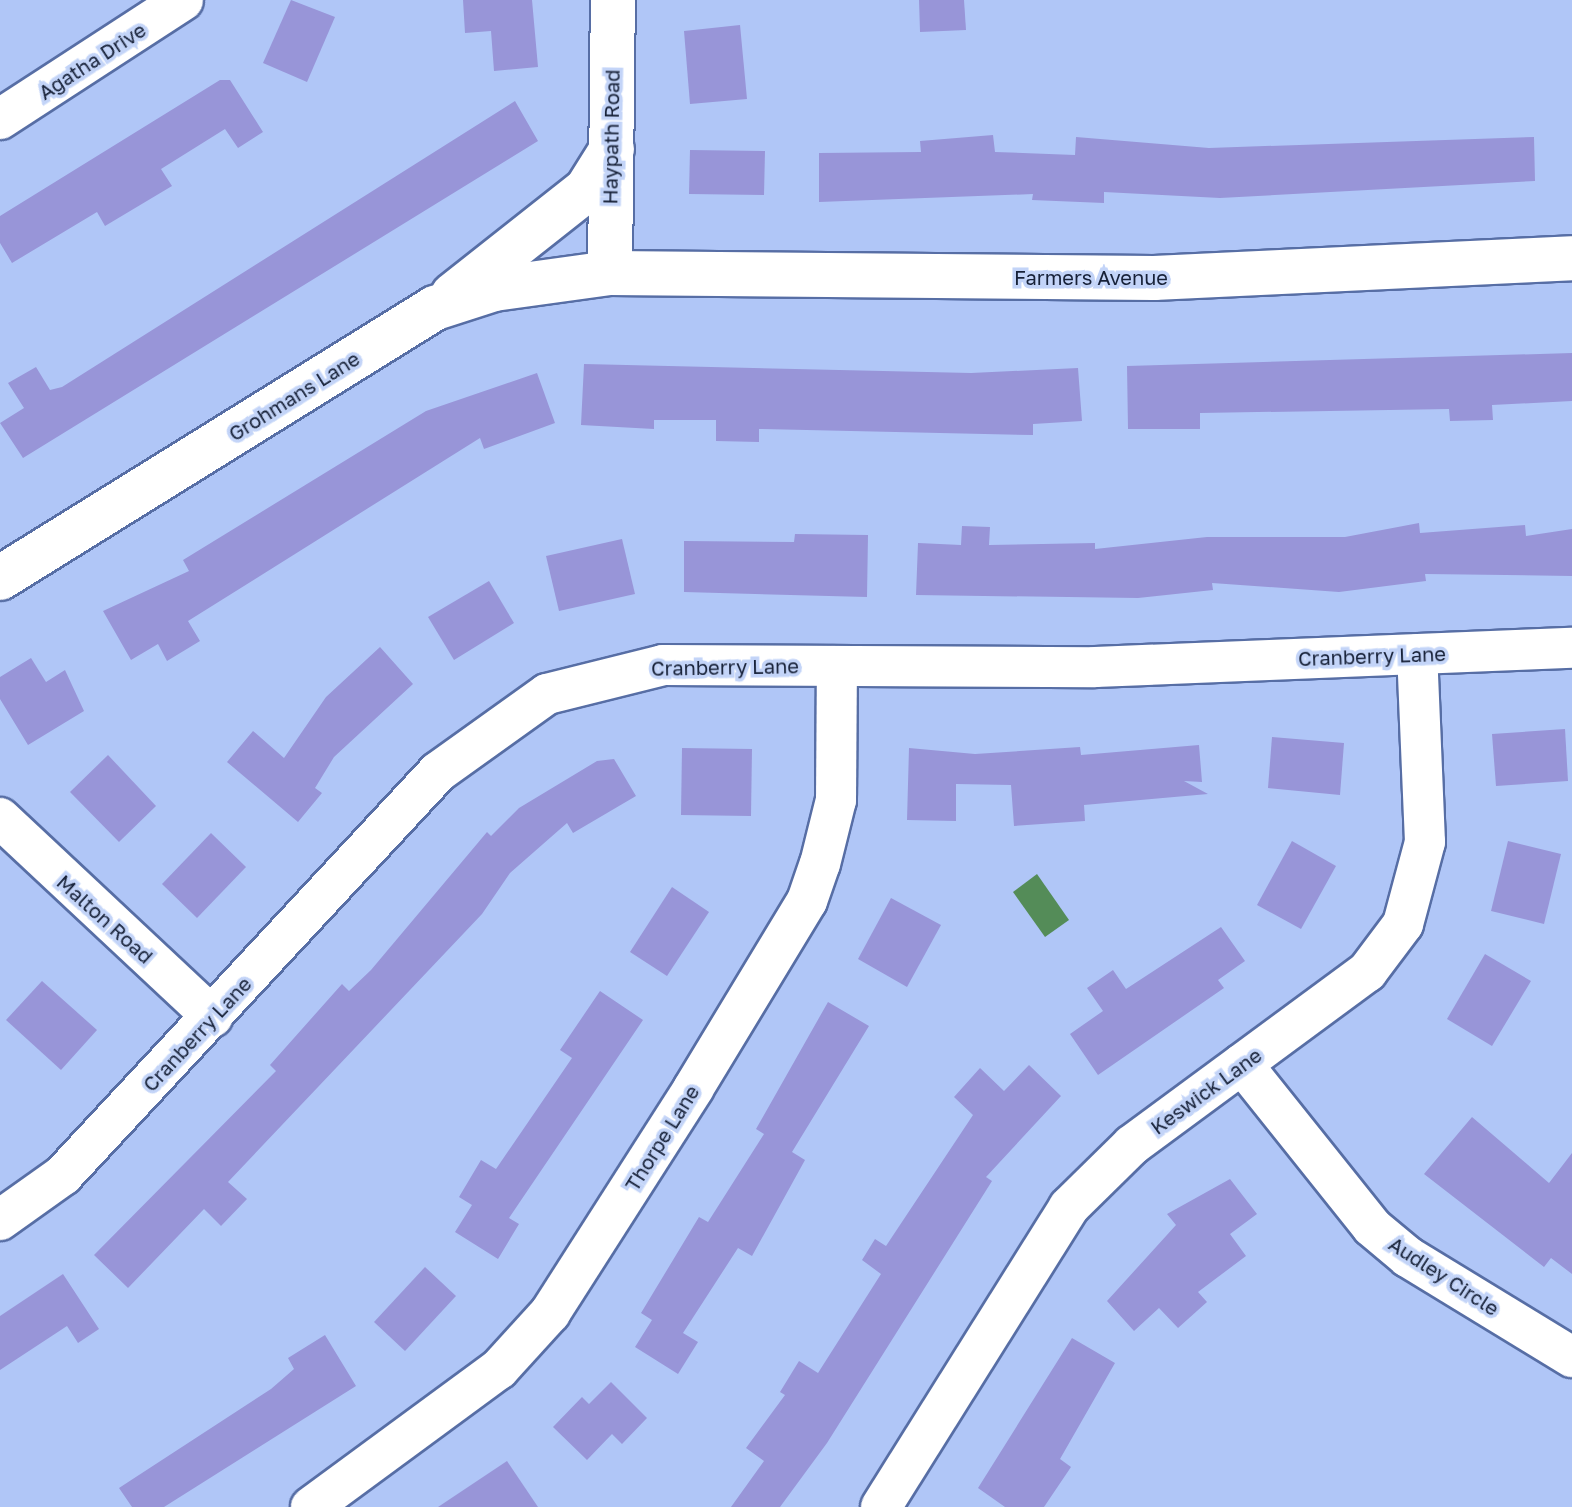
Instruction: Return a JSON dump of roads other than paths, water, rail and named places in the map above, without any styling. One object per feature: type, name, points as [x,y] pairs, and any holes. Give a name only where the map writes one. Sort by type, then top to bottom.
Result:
[{"type":"street","name":"Agatha Drive","points":[[0,119],[183,0]]},
{"type":"street","name":"Haypath Road","points":[[610,273],[613,0]]},
{"type":"street","points":[[435,308],[587,189],[612,149]]},
{"type":"street","name":"Farmers Avenue","points":[[610,273],[1154,278],[1572,258]]},
{"type":"street","name":"Grohmans Lane","points":[[0,578],[435,308],[494,289],[610,273]]},
{"type":"street","name":"Cranberry Lane","points":[[0,1220],[63,1175],[438,772],[547,694],[663,665],[1095,667],[1572,648]]},
{"type":"street","name":"Keswick Lane","points":[[881,1507],[1069,1207],[1132,1145],[1367,972],[1403,924],[1425,842],[1417,654]]},
{"type":"street","name":"Thorpe Lane","points":[[311,1507],[499,1369],[550,1313],[693,1089],[807,901],[820,864],[836,800],[837,666]]},
{"type":"street","name":"Malton Road","points":[[0,818],[213,1017]]},
{"type":"street","name":"Audley Circle","points":[[1242,1064],[1372,1227],[1408,1257],[1572,1357]]}]
